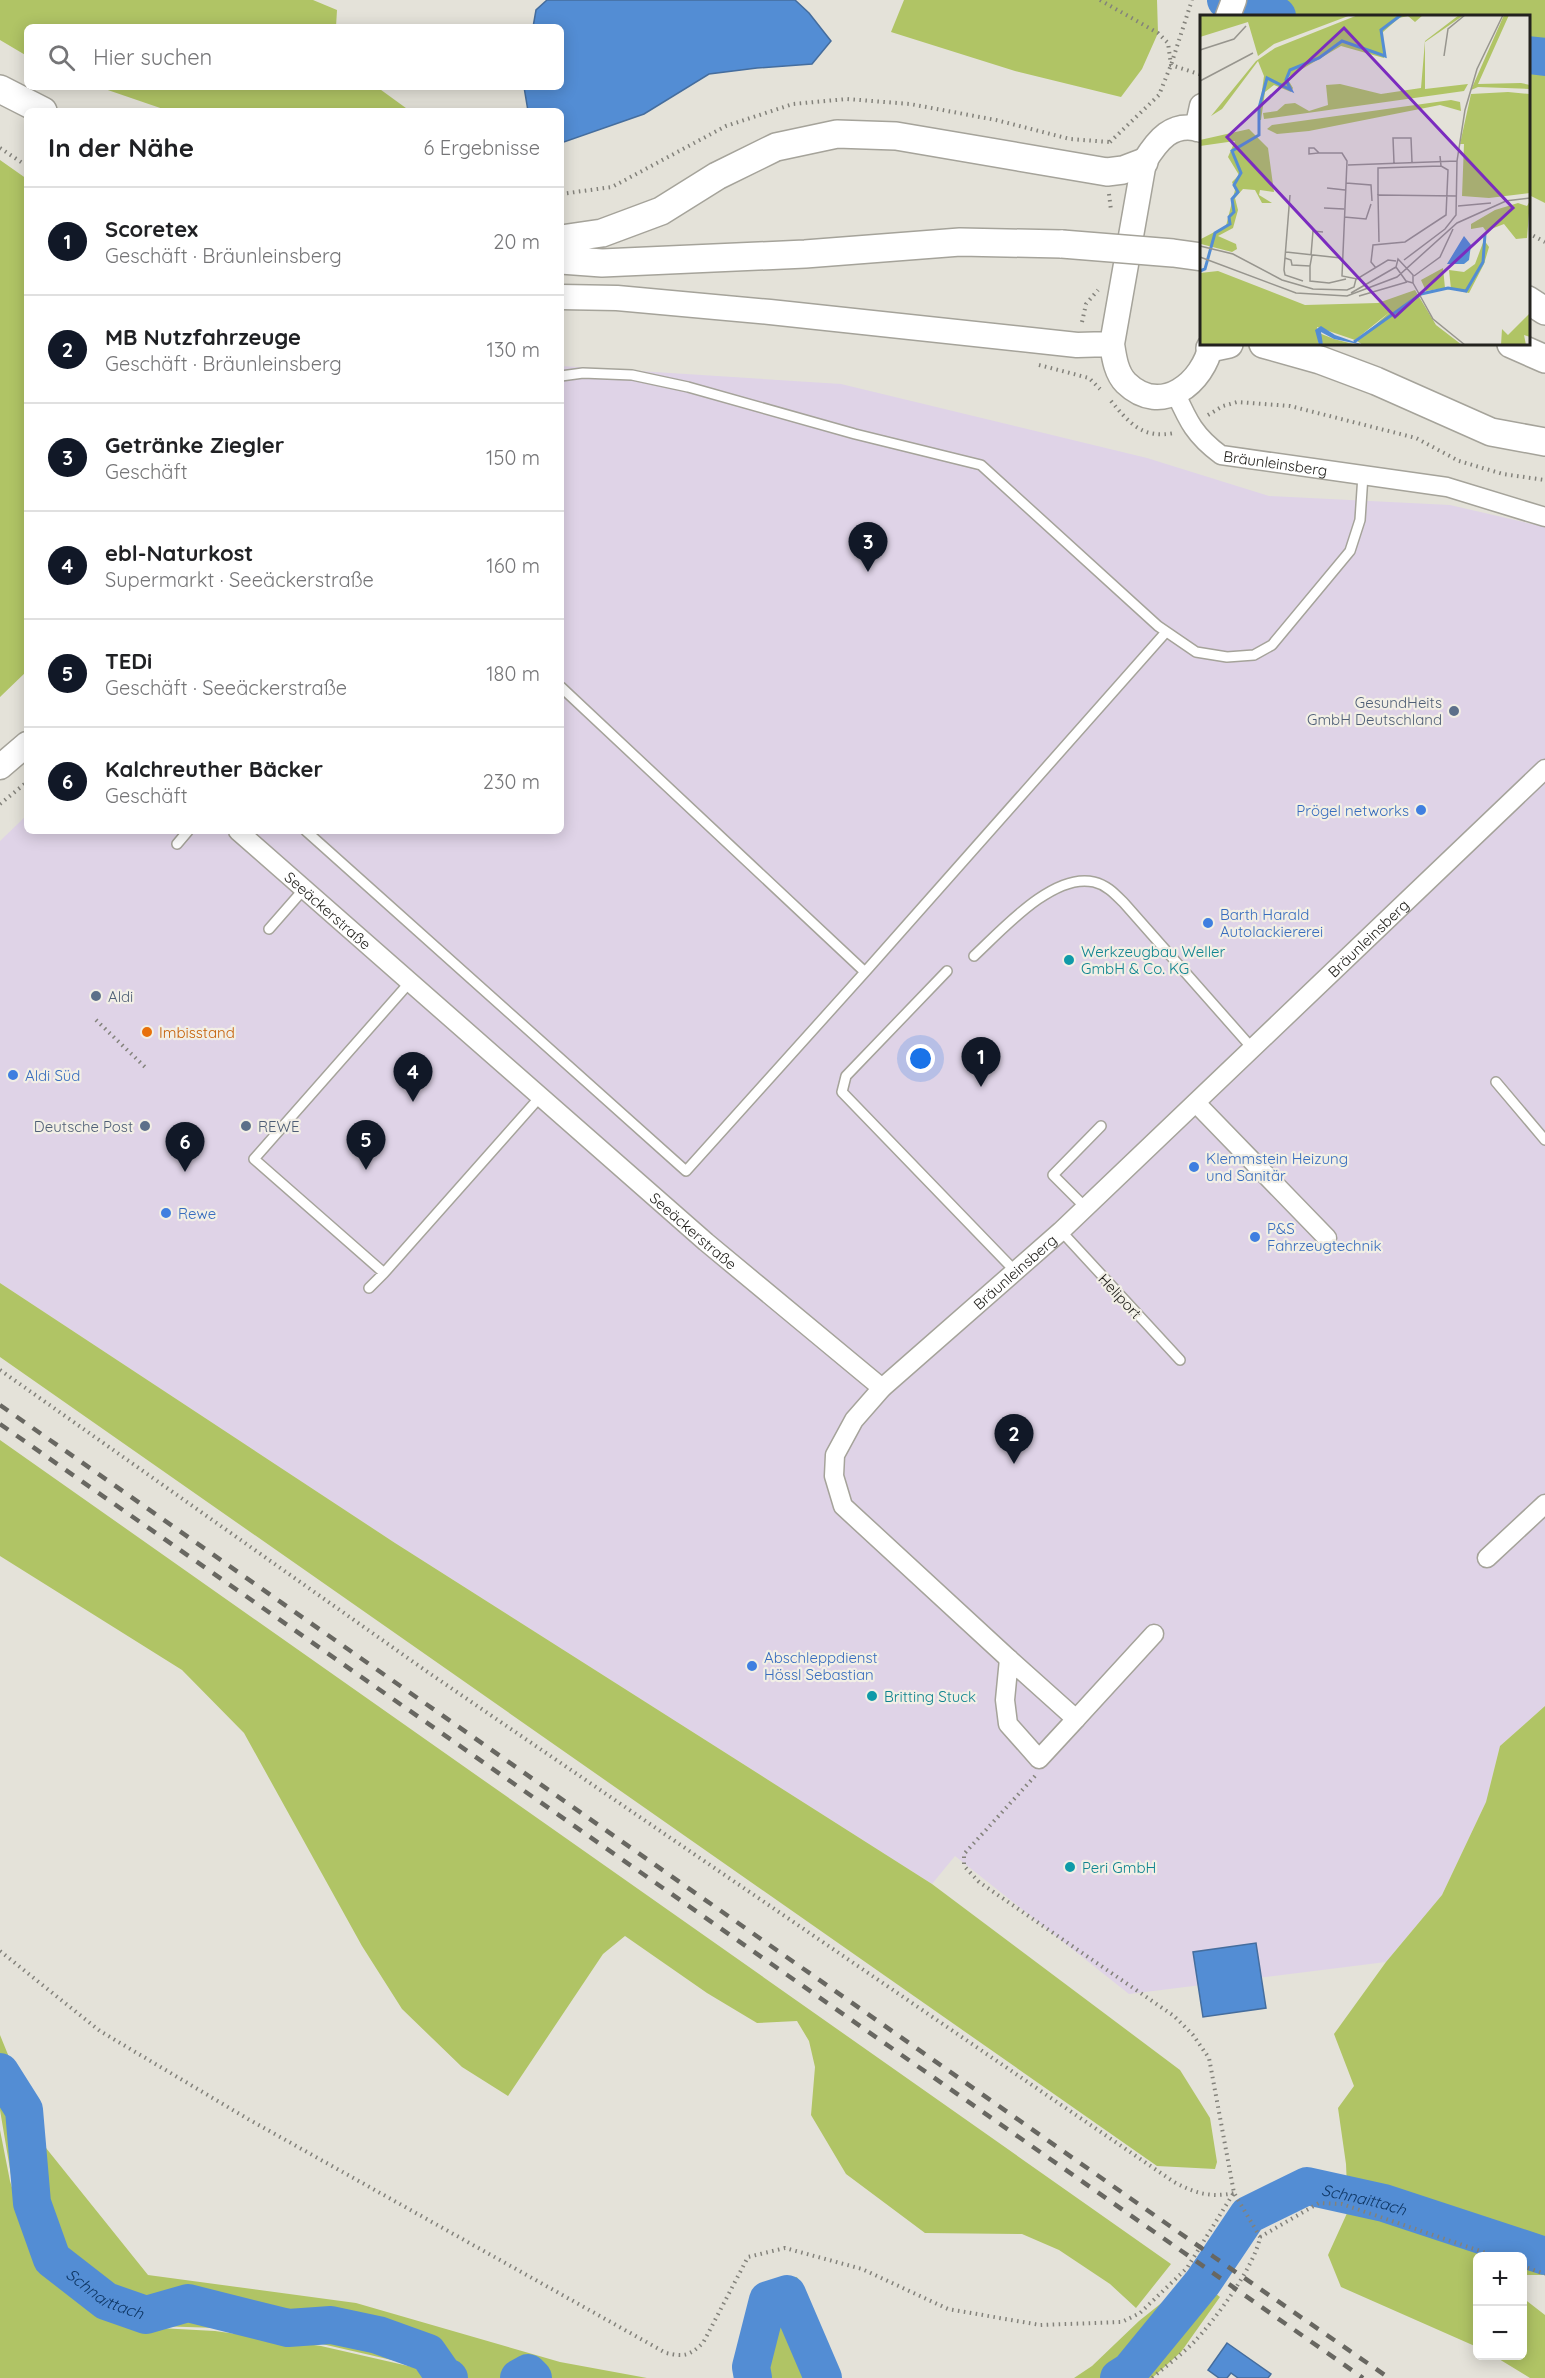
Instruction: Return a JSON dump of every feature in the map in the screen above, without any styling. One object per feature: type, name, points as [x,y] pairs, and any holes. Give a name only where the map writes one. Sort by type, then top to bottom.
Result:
[{"type":"main road","points":[[1228,15],[1234,0]]},
{"type":"main road","points":[[3,91],[37,108]]},
{"type":"main road","points":[[3,91],[24,114]]},
{"type":"main road","points":[[1200,122],[1165,133],[1155,143],[1144,162],[1112,344],[1117,368],[1125,382],[1140,394],[1158,398],[1176,394],[1194,381],[1217,345]]},
{"type":"main road","points":[[564,239],[602,233],[661,211],[717,176],[776,147],[837,134],[896,136],[1107,172],[1123,170],[1144,162]]},
{"type":"main road","points":[[564,260],[602,262],[782,255],[960,242],[1062,244],[1200,257]]},
{"type":"main road","points":[[564,297],[617,298],[770,312],[1077,345],[1112,344]]},
{"type":"main road","points":[[1530,301],[1545,311]]},
{"type":"main road","points":[[1267,345],[1320,360],[1376,381],[1491,432],[1545,442]]},
{"type":"main road","points":[[1513,345],[1545,359]]},
{"type":"main road","points":[[0,767],[24,747]]},
{"type":"street","name":"Bräunleinsberg","points":[[1176,394],[1190,426],[1206,444],[1221,455],[1447,487],[1545,517]]},
{"type":"street","name":"Bräunleinsberg","points":[[882,1388],[1061,1231],[1544,773]]},
{"type":"street","name":"Seeäckerstraße","points":[[241,834],[706,1242],[882,1388]]},
{"type":"street","points":[[1196,1103],[1327,1238]]},
{"type":"street","points":[[882,1388],[854,1419],[835,1455],[834,1476],[843,1506],[1076,1719]]},
{"type":"street","points":[[1487,1558],[1545,1504]]},
{"type":"street","points":[[1009,1659],[1005,1700],[1008,1724],[1039,1759],[1154,1634]]},
{"type":"lane","points":[[564,376],[583,373],[644,377],[855,434],[981,465],[1166,632],[1196,652],[1227,657],[1254,655],[1272,645],[1350,551],[1360,520],[1363,475]]},
{"type":"lane","points":[[309,834],[686,1171],[1166,632]]},
{"type":"lane","points":[[564,690],[865,972]]},
{"type":"lane","points":[[177,844],[185,834]]},
{"type":"lane","points":[[974,956],[1040,898],[1064,885],[1079,881],[1102,885],[1124,903],[1252,1048]]},
{"type":"lane","points":[[268,929],[304,889]]},
{"type":"lane","points":[[947,971],[846,1077],[842,1092],[1016,1272]]},
{"type":"lane","points":[[384,1274],[254,1159],[410,982]]},
{"type":"lane","points":[[1496,1082],[1545,1140]]},
{"type":"lane","points":[[369,1288],[384,1274],[540,1097]]},
{"type":"lane","points":[[1085,1207],[1053,1175],[1101,1126]]},
{"type":"lane","name":"Heliport","points":[[1061,1231],[1180,1360]]},
{"type":"path","points":[[1100,0],[1158,33],[1168,43],[1171,65],[1200,74]]},
{"type":"path","points":[[1188,10],[1192,0]]},
{"type":"path","points":[[0,148],[24,164]]},
{"type":"path","points":[[1530,234],[1545,242]]},
{"type":"path","points":[[1190,426],[1223,406],[1237,402],[1290,406],[1416,438],[1459,461],[1503,474],[1545,480]]},
{"type":"path","points":[[0,804],[24,784]]},
{"type":"path","points":[[96,1020],[145,1067]]},
{"type":"path","points":[[0,1370],[429,1673],[1174,2182],[1204,2195],[1219,2196],[1234,2193]]},
{"type":"path","points":[[1039,1759],[1040,1769],[964,1854],[964,1866],[979,1882],[1174,2016],[1193,2035],[1209,2058],[1234,2193],[1258,2230],[1260,2237],[1251,2262],[1229,2298],[1194,2341],[1152,2378]]},
{"type":"path","points":[[0,1951],[100,2031],[238,2113],[666,2353],[681,2356],[694,2351],[703,2343],[748,2258],[785,2248],[862,2269],[948,2309],[1040,2325],[1122,2322],[1140,2313],[1187,2268],[1234,2193]]},
{"type":"path","points":[[1260,2237],[1319,2203],[1342,2204],[1483,2252]]},
{"type":"path","points":[[1527,2268],[1545,2274]]},
{"type":"shaded area","points":[[564,366],[841,384],[1147,458],[1269,496],[1450,505],[1545,527],[1545,1706],[1500,1746],[1486,1802],[1442,1895],[1386,1962],[1129,1994],[955,1856],[932,1884],[395,1543],[0,1283],[0,841],[24,818],[24,834],[564,834]]},
{"type":"green space","points":[[0,0],[313,0],[337,10],[336,24],[24,24],[24,54],[0,40]]},
{"type":"green space","points":[[904,0],[1157,0],[1158,33],[1142,69],[1121,97],[1015,71],[891,32]]},
{"type":"green space","points":[[1248,0],[1545,0],[1545,52],[1536,51],[1534,67],[1545,68],[1545,203],[1530,196],[1530,15],[1243,15]]},
{"type":"green space","points":[[108,90],[381,90],[406,108],[160,108]]},
{"type":"green space","points":[[0,160],[24,177],[24,674],[0,697]]},
{"type":"green space","points":[[0,1283],[395,1543],[932,1884],[1180,2070],[1210,2118],[1217,2162],[1215,2169],[1157,2166],[0,1357]]},
{"type":"green space","points":[[0,1440],[1171,2264],[1136,2308],[1110,2284],[1059,2250],[1022,2234],[925,2233],[846,2174],[811,2115],[815,2067],[809,2041],[797,2021],[757,2023],[707,1993],[625,1936],[603,1954],[508,2096],[462,2067],[402,2009],[362,1946],[244,1733],[182,1670],[0,1556]]},
{"type":"green space","points":[[1545,1706],[1545,2275],[1527,2275],[1527,2252],[1473,2252],[1473,2345],[1341,2287],[1328,2255],[1348,2211],[1346,2164],[1338,2108],[1354,2086],[1334,2034],[1386,1962],[1442,1895],[1486,1802],[1500,1746]]},
{"type":"green space","points":[[0,2035],[46,2148],[148,2275],[356,2303],[560,2362],[647,2378],[432,2378],[418,2366],[322,2344],[217,2328],[157,2326],[103,2314],[37,2261],[12,2181],[0,2110]]},
{"type":"green space","points":[[0,2130],[10,2181],[35,2262],[101,2316],[159,2328],[215,2331],[321,2346],[417,2368],[428,2378],[0,2378]]},
{"type":"green space","points":[[797,2277],[841,2378],[742,2378],[756,2289]]},
{"type":"green space","points":[[1194,2277],[1220,2297],[1181,2352],[1152,2378],[1074,2378],[1092,2366],[1139,2321]]},
{"type":"green space","points":[[1527,2301],[1545,2315],[1545,2378],[1530,2378],[1501,2360],[1527,2360]]},
{"type":"water","points":[[547,0],[795,0],[809,13],[831,41],[812,64],[709,74],[644,114],[564,142],[564,108],[528,108],[524,90],[564,90],[564,24],[534,24],[536,10]]},
{"type":"water","points":[[1256,1943],[1266,2008],[1203,2017],[1193,1952]]},
{"type":"water","points":[[1227,2343],[1271,2374],[1268,2378],[1238,2378],[1231,2373],[1227,2378],[1219,2378],[1208,2370]]},
{"type":"waterway","points":[[1226,0],[1274,15]]},
{"type":"waterway","points":[[1530,55],[1545,57]]},
{"type":"waterway","name":"Schnaittach","points":[[0,2072],[24,2110],[32,2203],[52,2259],[106,2301],[146,2315],[188,2303],[288,2328],[331,2325],[378,2335],[428,2353],[444,2376],[449,2378]]},
{"type":"waterway","name":"Schnaittach","points":[[1119,2378],[1130,2371],[1203,2282],[1248,2215],[1307,2186],[1384,2203],[1545,2256]]},
{"type":"waterway","name":"Schnaittach","points":[[753,2378],[751,2367],[768,2300],[787,2294],[823,2378]]},
{"type":"waterway","name":"Schnaittach","points":[[519,2378],[528,2373],[533,2378]]},
{"type":"railway","points":[[0,1405],[1389,2378]]},
{"type":"railway","points":[[0,1424],[1363,2378]]},
{"type":"place","name":"Getränke Ziegler","points":[[868,572]]},
{"type":"place","name":"GesundHeits GmbH Deutschland","points":[[1454,711]]},
{"type":"place","name":"Prögel networks","points":[[1421,810]]},
{"type":"place","name":"Barth Harald Autolackiererei","points":[[1208,923]]},
{"type":"place","name":"Werkzeugbau Weller GmbH & Co. KG","points":[[1069,960]]},
{"type":"place","name":"Aldi","points":[[96,996]]},
{"type":"place","name":"Imbisstand","points":[[147,1032]]},
{"type":"place","name":"Aldi Süd","points":[[13,1075]]},
{"type":"place","name":"Scoretex","points":[[981,1087]]},
{"type":"place","name":"ebl-Naturkost","points":[[413,1102]]},
{"type":"place","name":"Deutsche Post","points":[[145,1126]]},
{"type":"place","name":"REWE","points":[[246,1126]]},
{"type":"place","name":"Klemmstein Heizung und Sanitär","points":[[1194,1167]]},
{"type":"place","name":"TEDi","points":[[366,1170]]},
{"type":"place","name":"Kalchreuther Bäcker","points":[[185,1172]]},
{"type":"place","name":"Rewe","points":[[166,1213]]},
{"type":"place","name":"P&S Fahrzeugtechnik","points":[[1255,1237]]},
{"type":"place","name":"MB Nutzfahrzeuge","points":[[1014,1464]]},
{"type":"place","name":"Abschleppdienst Hössl Sebastian","points":[[752,1666]]},
{"type":"place","name":"Britting Stuck","points":[[872,1696]]},
{"type":"place","name":"Peri GmbH","points":[[1070,1867]]}]
